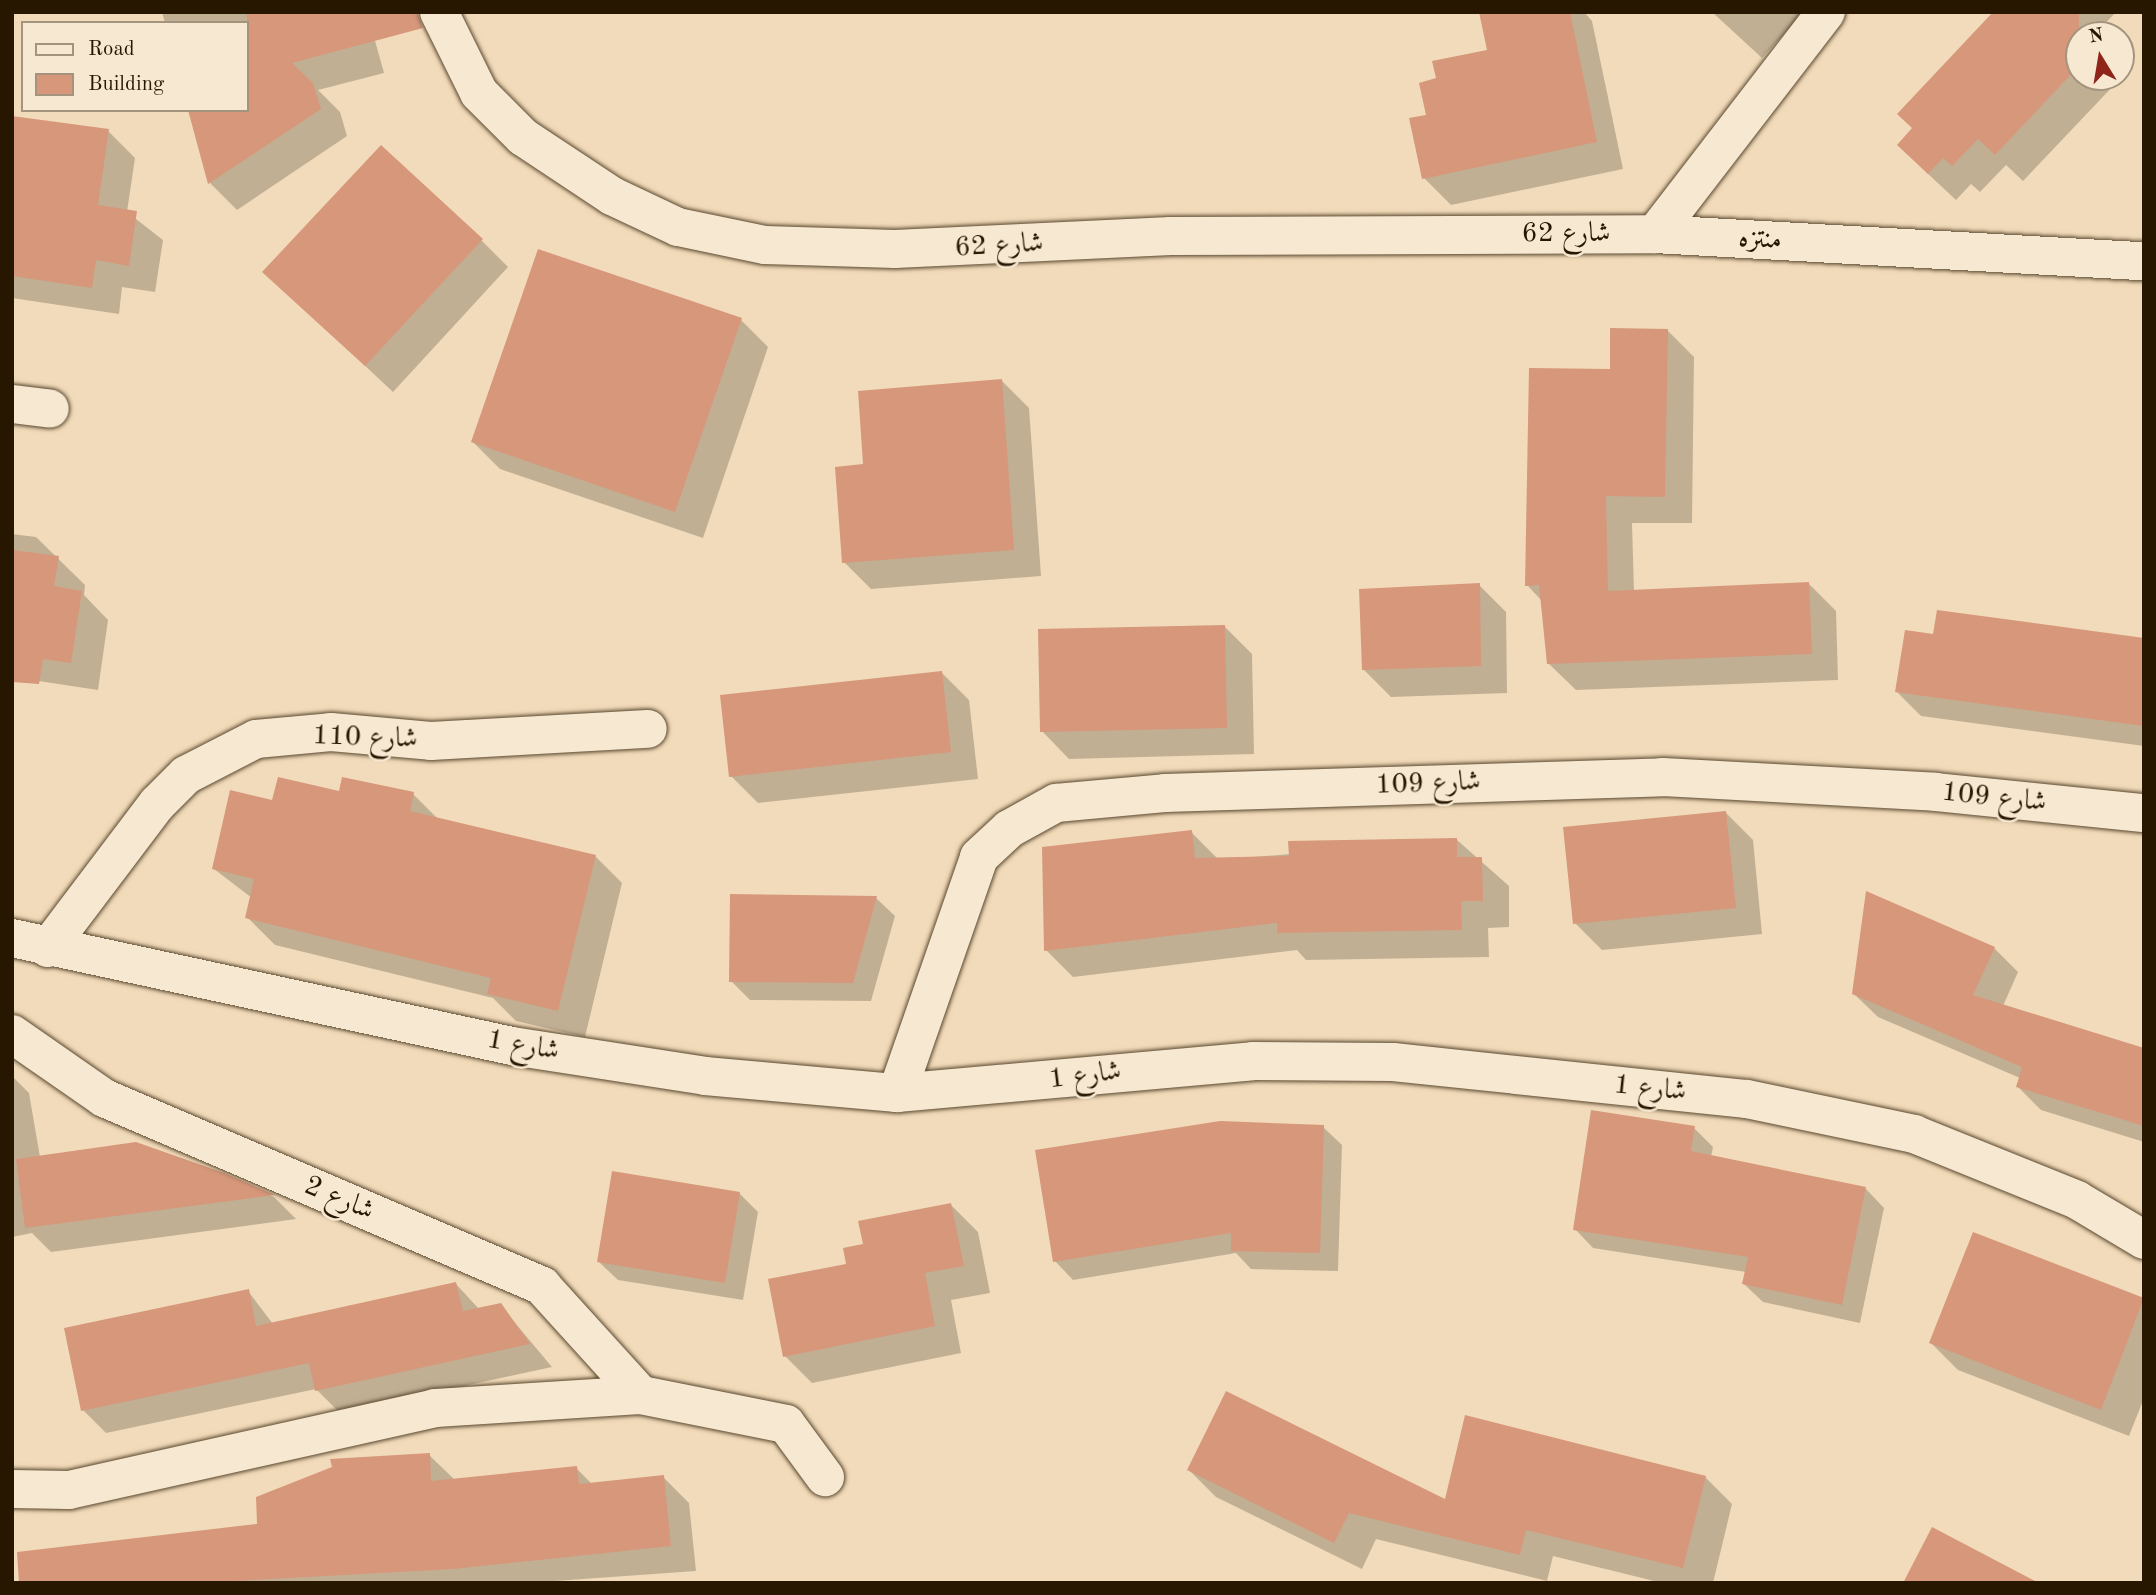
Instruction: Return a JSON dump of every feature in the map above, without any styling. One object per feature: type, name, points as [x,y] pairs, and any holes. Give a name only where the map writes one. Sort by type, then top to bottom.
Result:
[{"type":"street","name":"شارع 62","points":[[439,12],[479,93],[523,137],[612,196],[678,227],[765,245],[895,249],[1184,236],[1655,234]]},
{"type":"street","points":[[1655,234],[1826,12]]},
{"type":"street","name":"منتزه","points":[[1655,234],[2144,261]]},
{"type":"street","points":[[12,404],[50,409]]},
{"type":"street","name":"شارع 110","points":[[48,948],[157,804],[186,775],[256,739],[331,732],[431,741],[648,729]]},
{"type":"street","name":"شارع 109","points":[[897,1093],[979,857],[1009,829],[1056,803],[1166,793],[1663,777],[1936,792],[2144,813]]},
{"type":"street","name":"شارع 1","points":[[12,938],[48,948],[512,1046],[705,1076],[897,1093],[1253,1061],[1379,1062],[1747,1099],[1914,1134],[2077,1200],[2144,1240]]},
{"type":"street","name":"شارع 2","points":[[12,1034],[104,1098],[542,1286],[641,1395]]},
{"type":"street","points":[[12,1489],[69,1490],[435,1408],[641,1395],[786,1424],[825,1477]]},
{"type":"building","points":[[247,12],[417,12],[423,28],[292,63],[313,83],[321,109],[208,184],[189,112],[248,112]]},
{"type":"building","points":[[1479,12],[1570,12],[1597,142],[1422,179],[1409,118],[1426,115],[1419,83],[1436,78],[1432,61],[1487,50]]},
{"type":"building","points":[[1993,12],[2079,12],[2079,21],[2065,21],[2065,81],[1995,155],[1978,139],[1952,166],[1943,158],[1928,174],[1897,145],[1912,128],[1897,114]]},
{"type":"building","points":[[12,116],[109,129],[98,205],[137,211],[129,266],[96,260],[92,288],[12,276]]},
{"type":"building","points":[[381,145],[483,239],[365,366],[262,272]]},
{"type":"building","points":[[538,249],[742,318],[675,512],[471,442]]},
{"type":"building","points":[[1610,328],[1668,329],[1665,497],[1606,496],[1608,591],[1809,582],[1812,654],[1547,664],[1539,585],[1525,586],[1529,368],[1610,369]]},
{"type":"building","points":[[1002,379],[1014,550],[842,563],[835,467],[863,464],[858,391]]},
{"type":"building","points":[[12,550],[59,556],[54,586],[82,591],[71,663],[43,659],[39,684],[12,682]]},
{"type":"building","points":[[1480,583],[1481,666],[1362,670],[1359,589]]},
{"type":"building","points":[[1937,610],[2144,638],[2144,726],[1895,692],[1905,630],[1933,634]]},
{"type":"building","points":[[1225,625],[1227,728],[1040,732],[1038,629]]},
{"type":"building","points":[[942,671],[951,752],[729,777],[720,695]]},
{"type":"building","points":[[278,777],[339,791],[342,777],[414,792],[410,811],[596,855],[558,1011],[487,994],[491,978],[245,918],[254,879],[212,869],[230,790],[272,800]]},
{"type":"building","points":[[1726,811],[1736,908],[1573,924],[1563,827]]},
{"type":"building","points":[[1192,830],[1195,858],[1289,856],[1288,841],[1457,838],[1457,857],[1482,857],[1483,901],[1461,901],[1462,930],[1277,933],[1277,923],[1044,951],[1042,847]]},
{"type":"building","points":[[1866,891],[1995,947],[1973,995],[2144,1048],[2144,1126],[2016,1087],[2022,1067],[1852,994]]},
{"type":"building","points":[[730,894],[877,896],[853,983],[729,982]]},
{"type":"building","points":[[1591,1110],[1695,1126],[1691,1151],[1866,1187],[1842,1305],[1742,1284],[1748,1257],[1573,1230]]},
{"type":"building","points":[[1220,1121],[1324,1125],[1320,1253],[1231,1251],[1231,1233],[1053,1262],[1035,1150]]},
{"type":"building","points":[[136,1142],[224,1173],[275,1195],[25,1228],[16,1159]]},
{"type":"building","points":[[612,1171],[740,1192],[725,1283],[597,1262]]},
{"type":"building","points":[[951,1203],[964,1266],[925,1273],[935,1326],[783,1357],[768,1279],[846,1264],[843,1248],[863,1244],[858,1221]]},
{"type":"building","points":[[1973,1232],[2144,1298],[2101,1410],[1929,1343]]},
{"type":"building","points":[[456,1282],[463,1311],[501,1303],[530,1344],[315,1391],[309,1363],[81,1411],[64,1328],[249,1289],[256,1326]]},
{"type":"building","points":[[1226,1391],[1445,1499],[1465,1415],[1706,1476],[1683,1568],[1526,1530],[1520,1555],[1349,1513],[1334,1543],[1187,1470]]},
{"type":"building","points":[[430,1453],[431,1481],[577,1466],[579,1484],[664,1475],[671,1546],[453,1569],[198,1583],[19,1583],[17,1552],[257,1524],[256,1497],[332,1467],[330,1459]]},
{"type":"building","points":[[1932,1527],[2039,1583],[1903,1583]]}]
